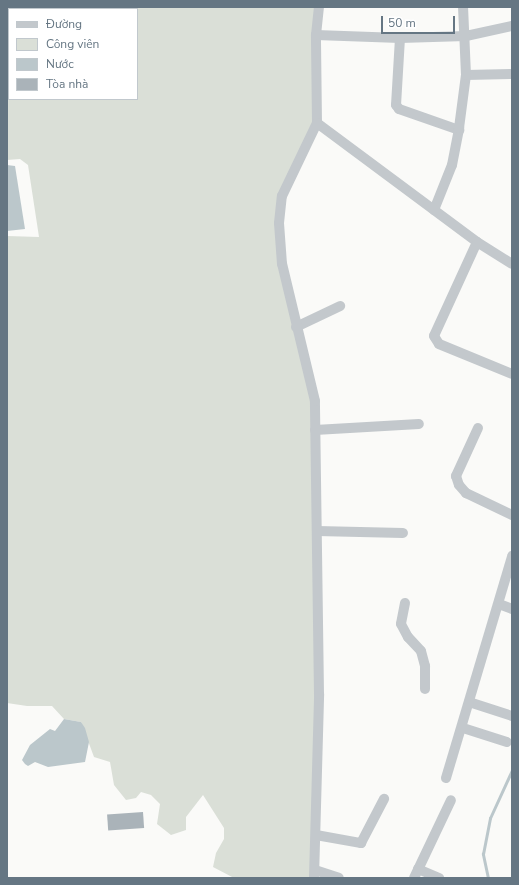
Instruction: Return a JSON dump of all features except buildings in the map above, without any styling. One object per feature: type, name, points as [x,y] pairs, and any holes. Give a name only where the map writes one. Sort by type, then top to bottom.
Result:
[{"type":"street","points":[[319,7],[316,35],[316,123],[282,196],[279,223],[282,264],[315,402],[319,694],[314,874],[339,878]]},
{"type":"street","points":[[434,210],[452,166],[459,130],[466,75],[466,36],[463,7]]},
{"type":"street","points":[[316,35],[400,38],[466,36],[512,26]]},
{"type":"street","points":[[400,38],[396,106],[399,109],[459,130]]},
{"type":"street","points":[[466,75],[512,74]]},
{"type":"street","points":[[316,123],[477,242],[512,264]]},
{"type":"street","points":[[477,242],[434,336],[439,344],[512,374]]},
{"type":"street","points":[[296,326],[340,306]]},
{"type":"street","points":[[315,430],[419,424]]},
{"type":"street","points":[[478,428],[456,476],[459,485],[466,494],[512,515]]},
{"type":"street","points":[[317,531],[403,533]]},
{"type":"street","points":[[446,778],[463,728],[512,556]]},
{"type":"street","points":[[405,603],[401,624],[408,637],[421,650],[425,666],[425,689]]},
{"type":"street","points":[[499,604],[512,609]]},
{"type":"street","points":[[470,702],[512,716]]},
{"type":"street","points":[[463,728],[506,742]]},
{"type":"street","points":[[316,835],[361,843],[384,799]]},
{"type":"street","points":[[439,878],[416,874],[451,800]]},
{"type":"green space","points":[[7,7],[315,7],[313,123],[279,195],[278,265],[311,402],[316,696],[311,878],[234,878],[213,867],[216,853],[224,839],[224,828],[203,795],[186,817],[186,830],[171,835],[157,824],[160,804],[151,795],[141,792],[136,798],[126,800],[114,785],[110,762],[94,757],[81,722],[64,719],[52,706],[27,706],[7,703],[7,236],[39,237],[28,165],[20,159],[7,160]]},
{"type":"water","points":[[7,165],[15,166],[25,229],[7,231]]},
{"type":"water","points":[[64,719],[81,722],[85,728],[89,742],[85,762],[48,767],[35,762],[28,766],[25,764],[22,760],[30,745],[50,729],[55,731]]},
{"type":"waterway","points":[[488,878],[483,854],[490,818],[512,770]]}]
